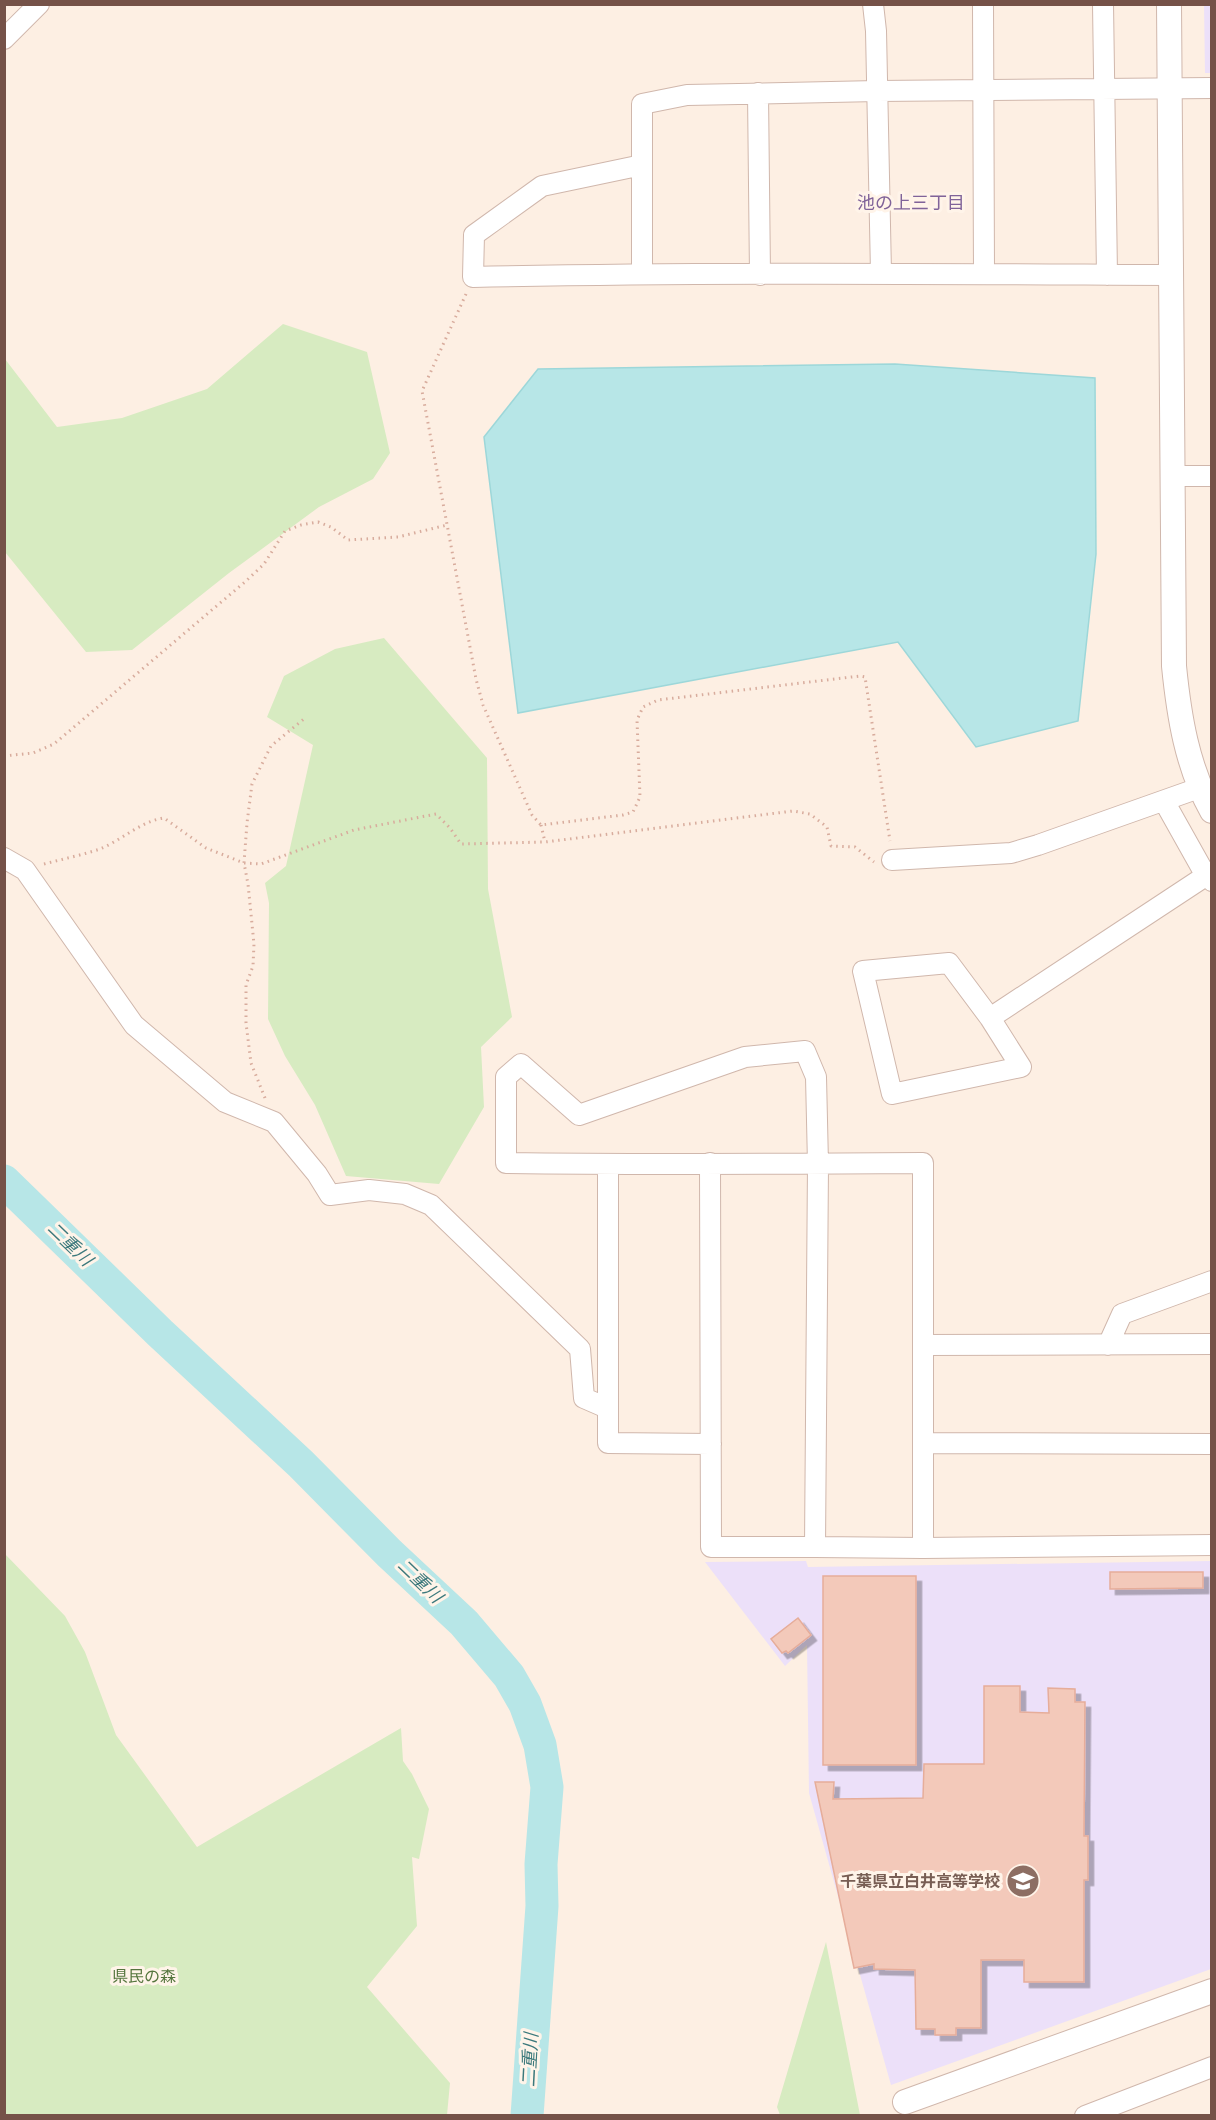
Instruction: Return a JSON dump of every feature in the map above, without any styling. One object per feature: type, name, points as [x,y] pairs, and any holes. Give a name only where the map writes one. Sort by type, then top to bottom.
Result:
[{"type":"street","points":[[4,39],[39,4]]},
{"type":"street","points":[[873,4],[876,31],[880,273]]},
{"type":"street","points":[[983,4],[984,273]]},
{"type":"street","points":[[1103,4],[1107,275]]},
{"type":"street","points":[[1169,4],[1173,275],[1174,666],[1179,717],[1198,788],[1212,811]]},
{"type":"street","points":[[642,273],[642,104],[687,95],[758,93],[1212,88]]},
{"type":"street","points":[[758,93],[760,275]]},
{"type":"street","points":[[642,165],[542,186],[474,235],[473,277],[642,273],[1173,275]]},
{"type":"street","points":[[1174,476],[1212,476]]},
{"type":"street","points":[[892,860],[1011,853],[1198,788]]},
{"type":"street","points":[[990,1018],[1209,878],[1164,801]]},
{"type":"street","points":[[4,858],[25,870],[134,1024],[225,1102],[274,1122],[318,1174],[330,1195],[369,1190],[405,1194],[430,1205],[580,1349],[584,1398],[608,1408]]},
{"type":"street","points":[[949,963],[990,1018],[1021,1067],[892,1094],[863,971],[949,963]]},
{"type":"street","points":[[814,1547],[818,1164],[816,1077],[805,1052],[745,1057],[579,1115],[521,1064],[506,1077],[506,1163],[608,1165],[710,1163],[818,1164],[923,1163],[923,1548]]},
{"type":"street","points":[[710,1163],[711,1547],[923,1548],[1212,1545]]},
{"type":"street","points":[[608,1165],[608,1443],[711,1444]]},
{"type":"street","points":[[1108,1345],[1122,1314],[1212,1281]]},
{"type":"street","points":[[923,1345],[1212,1344]]},
{"type":"street","points":[[923,1443],[1212,1444]]},
{"type":"street","points":[[908,2109],[1212,1991]]},
{"type":"street","points":[[1084,2115],[1212,2067]]},
{"type":"path","points":[[473,277],[422,391],[476,680],[483,705],[532,815],[541,825],[545,842]]},
{"type":"path","points":[[4,756],[33,753],[54,744],[264,564],[285,531],[318,522],[331,527],[348,540],[398,537],[447,525]]},
{"type":"path","points":[[25,870],[100,849],[127,836],[153,819],[164,818],[206,848],[244,863],[261,864],[354,830],[436,814],[461,844],[487,845],[545,842],[793,811],[810,814],[827,827],[831,846],[855,847],[877,865],[887,864],[892,860],[865,677],[658,700],[643,707],[637,720],[640,797],[633,812],[541,825]]},
{"type":"path","points":[[274,1122],[250,1063],[246,1023],[246,986],[253,966],[254,944],[244,863],[252,784],[271,746],[305,718]]},
{"type":"shaded area","points":[[1204,5],[1211,5],[1211,73],[1205,73]]},
{"type":"shaded area","name":"千葉県立白井高等学校","points":[[806,1561],[808,1567],[1211,1561],[1211,1969],[891,2085],[809,1793],[807,1645],[785,1666],[705,1562]]},
{"type":"green space","points":[[283,324],[367,352],[390,453],[373,479],[319,507],[229,573],[132,650],[86,652],[5,552],[5,359],[57,427],[122,418],[207,389]]},
{"type":"green space","points":[[384,638],[487,758],[488,889],[512,1017],[481,1047],[484,1107],[439,1184],[346,1176],[315,1105],[285,1056],[268,1019],[269,903],[265,883],[286,866],[313,745],[267,717],[284,676],[335,649]]},
{"type":"green space","name":"県民の森","points":[[5,1554],[65,1616],[85,1652],[116,1735],[197,1847],[401,1728],[403,1761],[429,1809],[419,1859],[412,1857],[417,1926],[367,1987],[450,2083],[447,2115],[5,2115]]},
{"type":"green space","points":[[826,1942],[860,2115],[780,2115],[777,2107]]},
{"type":"water","points":[[895,364],[1095,378],[1096,554],[1078,721],[976,747],[898,642],[518,713],[484,437],[538,369]]},
{"type":"building","points":[[1110,1572],[1203,1572],[1203,1588],[1110,1589]]},
{"type":"building","points":[[823,1576],[916,1576],[916,1765],[823,1765]]},
{"type":"building","points":[[798,1618],[811,1635],[788,1653],[786,1651],[782,1653],[771,1639]]},
{"type":"building","points":[[984,1686],[1020,1686],[1020,1712],[1049,1713],[1048,1688],[1075,1689],[1075,1702],[1085,1702],[1084,1836],[1088,1836],[1088,1880],[1084,1880],[1084,1982],[1024,1982],[1024,1960],[981,1960],[981,2028],[956,2028],[956,2035],[935,2035],[935,2029],[916,2029],[915,1970],[874,1969],[874,1964],[854,1968],[815,1782],[834,1782],[833,1799],[923,1798],[924,1764],[984,1764]]},
{"type":"waterway","name":"二重川","points":[[4,1181],[464,1623],[509,1676],[525,1704],[540,1745],[547,1787],[541,1864],[542,1906],[527,2116]]},
{"type":"place","name":"千葉県立白井高等学校","points":[[1023,1881]]},
{"type":"district","name":"池の上三丁目","points":[[911,203]]}]
